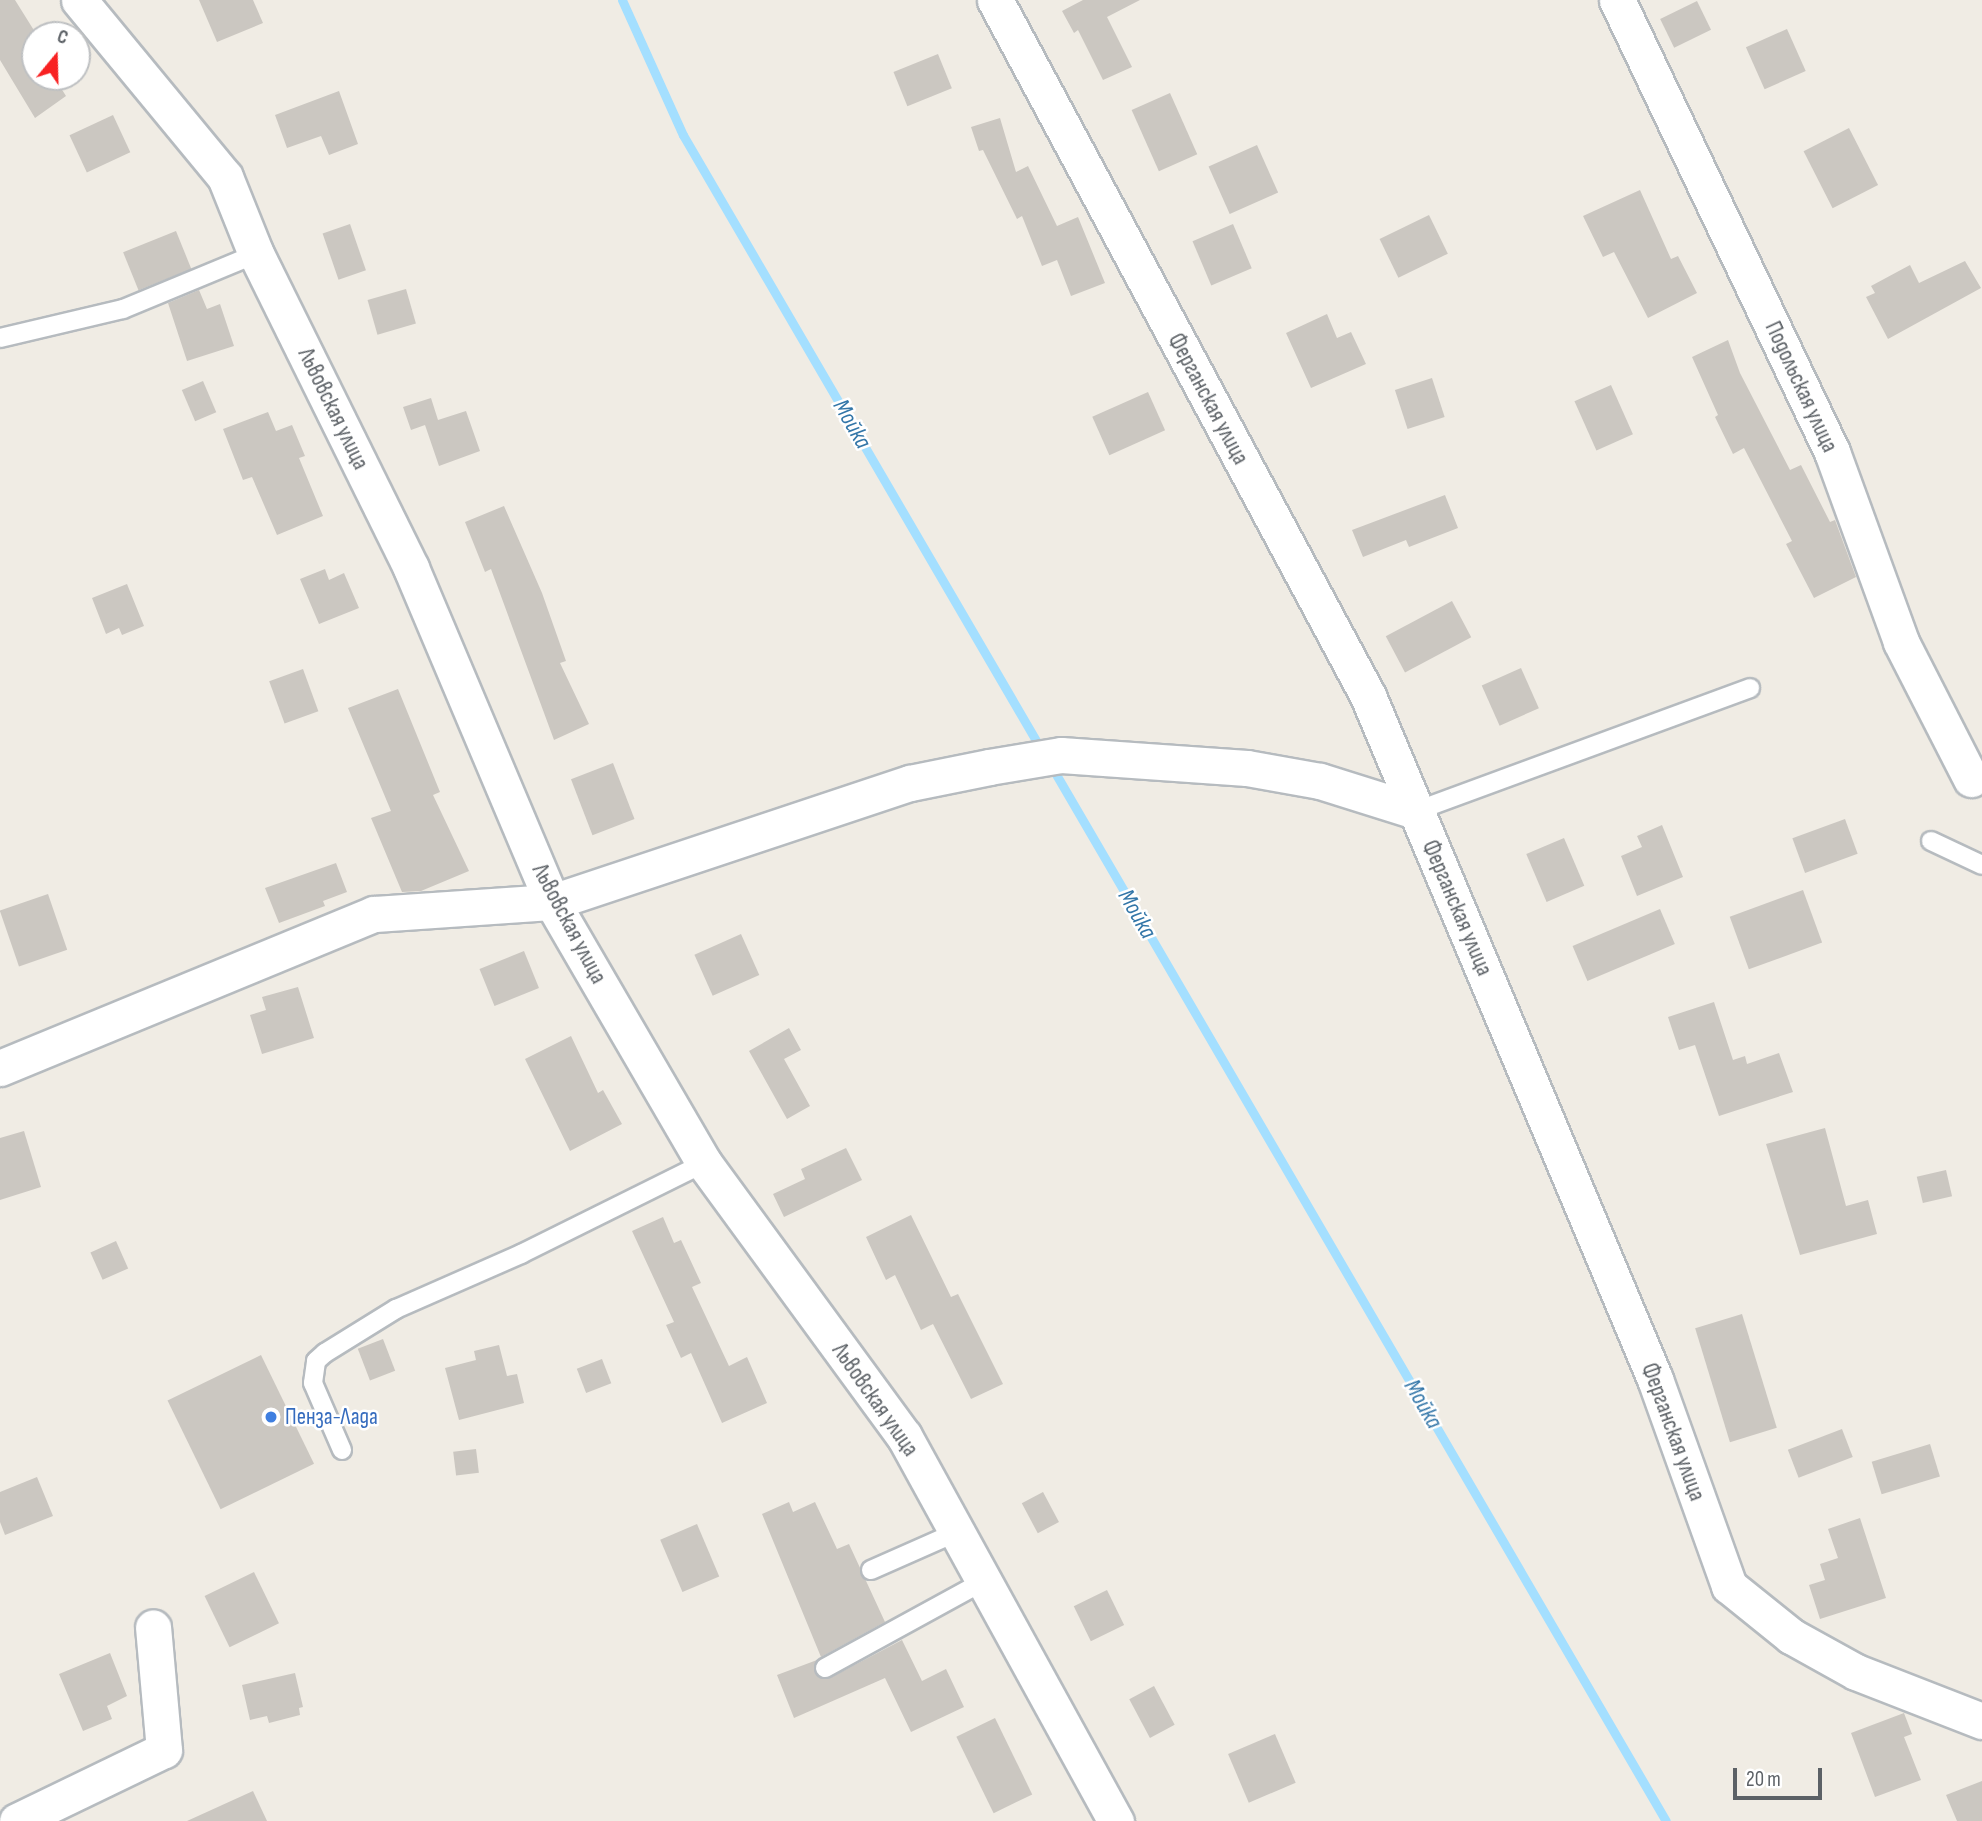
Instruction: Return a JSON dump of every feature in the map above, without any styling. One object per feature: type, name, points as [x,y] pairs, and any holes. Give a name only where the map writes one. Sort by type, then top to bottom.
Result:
[{"type":"street","name":"Львовская улица","points":[[79,0],[225,177],[256,254],[411,568],[552,902],[704,1163],[904,1436],[1116,1821]]},
{"type":"street","name":"Ферганская улица","points":[[995,0],[1368,696],[1655,1379],[1729,1586],[1791,1636],[1856,1672],[1982,1721]]},
{"type":"street","name":"Подольская улица","points":[[1617,0],[1832,452],[1901,642],[1971,779]]},
{"type":"street","points":[[0,1068],[374,914],[552,902],[910,783],[1061,755],[1247,768],[1320,780],[1416,811]]},
{"type":"street","points":[[17,1821],[164,1750],[153,1627]]},
{"type":"lane","points":[[0,338],[123,309],[256,254]]},
{"type":"lane","points":[[1416,811],[1749,688]]},
{"type":"lane","points":[[1931,841],[1982,865]]},
{"type":"lane","points":[[342,1450],[313,1383],[316,1361],[325,1353],[396,1309],[521,1254],[704,1163]]},
{"type":"lane","points":[[871,1570],[957,1532]]},
{"type":"lane","points":[[825,1668],[984,1581]]},
{"type":"building","points":[[0,0],[15,0],[28,21],[21,21],[21,91],[63,91],[66,96],[35,118],[0,60]]},
{"type":"building","points":[[199,0],[253,0],[263,23],[217,42]]},
{"type":"building","points":[[1083,0],[1140,0],[1107,17],[1132,67],[1103,80],[1078,30],[1074,33],[1062,11]]},
{"type":"building","points":[[1697,1],[1711,30],[1674,48],[1660,19]]},
{"type":"building","points":[[1787,29],[1806,71],[1765,89],[1746,47]]},
{"type":"building","points":[[938,54],[952,88],[907,106],[893,72]]},
{"type":"building","points":[[339,91],[358,144],[329,155],[321,136],[287,148],[275,115]]},
{"type":"building","points":[[1170,93],[1197,154],[1159,171],[1132,110]]},
{"type":"building","points":[[113,115],[130,152],[87,172],[69,135]]},
{"type":"building","points":[[1000,118],[1016,172],[1028,166],[1057,226],[1078,217],[1105,283],[1071,296],[1057,260],[1042,266],[1022,216],[1017,219],[983,150],[979,151],[971,127]]},
{"type":"building","points":[[1849,128],[1878,185],[1833,208],[1804,151]]},
{"type":"building","points":[[1257,145],[1278,193],[1230,214],[1209,167]]},
{"type":"building","points":[[1640,190],[1671,259],[1678,256],[1697,293],[1648,318],[1614,252],[1603,257],[1583,216]]},
{"type":"building","points":[[1429,215],[1448,254],[1398,278],[1380,239]]},
{"type":"building","points":[[350,224],[366,270],[339,280],[323,233]]},
{"type":"building","points":[[1233,224],[1252,268],[1211,285],[1192,241]]},
{"type":"building","points":[[176,231],[191,269],[139,290],[123,252]]},
{"type":"building","points":[[1965,261],[1981,288],[1888,339],[1866,297],[1875,293],[1871,286],[1910,265],[1919,283]]},
{"type":"building","points":[[406,289],[416,324],[377,335],[368,300]]},
{"type":"building","points":[[199,290],[207,309],[220,304],[234,346],[187,361],[168,303]]},
{"type":"building","points":[[1327,314],[1337,338],[1351,332],[1366,364],[1311,388],[1286,333]]},
{"type":"building","points":[[1728,340],[1740,373],[1790,470],[1801,465],[1830,522],[1835,520],[1856,577],[1814,598],[1786,544],[1792,541],[1744,448],[1733,454],[1715,417],[1718,415],[1692,357]]},
{"type":"building","points":[[1432,378],[1445,417],[1408,429],[1395,390]]},
{"type":"building","points":[[203,381],[216,412],[195,421],[182,390]]},
{"type":"building","points":[[1611,385],[1633,434],[1596,451],[1574,401]]},
{"type":"building","points":[[1148,392],[1165,430],[1109,455],[1092,417]]},
{"type":"building","points":[[431,398],[438,420],[466,411],[480,451],[439,466],[425,425],[411,430],[403,407]]},
{"type":"building","points":[[268,412],[276,431],[292,425],[305,456],[299,458],[323,516],[277,535],[252,477],[243,480],[223,429]]},
{"type":"building","points":[[1445,495],[1458,528],[1409,547],[1406,540],[1363,557],[1352,530]]},
{"type":"building","points":[[504,506],[542,593],[566,661],[560,663],[589,724],[554,740],[491,569],[485,572],[465,522]]},
{"type":"building","points":[[325,569],[329,580],[344,573],[359,608],[319,624],[300,579]]},
{"type":"building","points":[[127,584],[144,626],[122,635],[119,628],[106,634],[92,598]]},
{"type":"building","points":[[1452,601],[1471,637],[1405,672],[1386,636]]},
{"type":"building","points":[[1521,668],[1539,708],[1500,726],[1482,685]]},
{"type":"building","points":[[303,669],[318,711],[285,724],[269,681]]},
{"type":"building","points":[[398,689],[440,792],[433,795],[469,871],[421,891],[402,892],[371,818],[391,811],[348,708]]},
{"type":"building","points":[[613,763],[635,819],[592,835],[571,779]]},
{"type":"building","points":[[1845,819],[1858,854],[1805,873],[1792,838]]},
{"type":"building","points":[[1662,825],[1683,877],[1637,896],[1621,856],[1642,847],[1637,836]]},
{"type":"building","points":[[1564,838],[1584,886],[1547,902],[1526,854]]},
{"type":"building","points":[[336,863],[347,892],[323,901],[325,906],[279,923],[265,888]]},
{"type":"building","points":[[1803,890],[1822,943],[1749,969],[1730,917]]},
{"type":"building","points":[[48,894],[67,950],[19,966],[0,911]]},
{"type":"building","points":[[1660,909],[1675,944],[1587,981],[1573,946]]},
{"type":"building","points":[[741,934],[759,975],[713,996],[694,955]]},
{"type":"building","points":[[524,951],[539,988],[494,1006],[479,969]]},
{"type":"building","points":[[298,987],[314,1038],[262,1054],[250,1015],[266,1010],[262,997]]},
{"type":"building","points":[[1714,1002],[1733,1060],[1745,1056],[1747,1064],[1779,1053],[1793,1092],[1719,1116],[1695,1045],[1679,1050],[1668,1017]]},
{"type":"building","points":[[789,1028],[801,1050],[784,1059],[810,1106],[787,1119],[749,1051]]},
{"type":"building","points":[[571,1036],[598,1093],[603,1090],[622,1124],[570,1151],[525,1059]]},
{"type":"building","points":[[1825,1128],[1846,1206],[1868,1200],[1877,1234],[1800,1255],[1766,1144]]},
{"type":"building","points":[[24,1131],[41,1187],[0,1200],[0,1138]]},
{"type":"building","points":[[846,1148],[862,1180],[784,1217],[773,1194],[805,1179],[801,1169]]},
{"type":"building","points":[[1946,1170],[1952,1196],[1923,1203],[1917,1177]]},
{"type":"building","points":[[911,1215],[951,1297],[958,1294],[1003,1384],[971,1399],[933,1324],[921,1330],[895,1275],[886,1280],[866,1237]]},
{"type":"building","points":[[663,1217],[674,1243],[681,1240],[701,1283],[692,1287],[729,1366],[747,1357],[767,1403],[722,1423],[691,1353],[681,1358],[666,1325],[674,1322],[632,1231]]},
{"type":"building","points":[[116,1241],[128,1268],[103,1280],[90,1252]]},
{"type":"building","points":[[1742,1314],[1777,1428],[1730,1442],[1695,1328]]},
{"type":"building","points":[[383,1339],[395,1371],[370,1380],[358,1349]]},
{"type":"building","points":[[499,1345],[507,1376],[517,1374],[524,1403],[459,1420],[445,1368],[476,1360],[474,1351]]},
{"type":"building","points":[[261,1355],[314,1464],[221,1509],[168,1401]]},
{"type":"building","points":[[602,1359],[611,1383],[586,1393],[577,1369]]},
{"type":"building","points":[[1842,1429],[1853,1457],[1799,1478],[1788,1450]]},
{"type":"building","points":[[1930,1444],[1940,1477],[1882,1494],[1872,1462]]},
{"type":"building","points":[[476,1449],[479,1473],[456,1476],[453,1452]]},
{"type":"building","points":[[37,1477],[53,1516],[5,1535],[0,1522],[0,1492]]},
{"type":"building","points":[[1043,1492],[1059,1522],[1038,1533],[1022,1503]]},
{"type":"building","points":[[789,1502],[793,1512],[815,1502],[837,1549],[849,1544],[885,1622],[821,1657],[762,1514]]},
{"type":"building","points":[[1860,1518],[1886,1598],[1820,1619],[1809,1585],[1825,1580],[1820,1564],[1838,1558],[1828,1529]]},
{"type":"building","points":[[697,1524],[719,1576],[682,1592],[660,1540]]},
{"type":"building","points":[[254,1572],[279,1623],[230,1647],[205,1596]]},
{"type":"building","points":[[1107,1590],[1124,1625],[1091,1641],[1074,1606]]},
{"type":"building","points":[[902,1640],[922,1681],[946,1669],[964,1707],[911,1732],[885,1678],[794,1718],[777,1675],[817,1660],[815,1674],[830,1678]]},
{"type":"building","points":[[110,1653],[127,1696],[107,1706],[112,1719],[83,1731],[59,1674]]},
{"type":"building","points":[[295,1673],[303,1707],[299,1708],[300,1715],[269,1723],[267,1716],[250,1720],[242,1685]]},
{"type":"building","points":[[1154,1686],[1175,1725],[1150,1738],[1129,1699]]},
{"type":"building","points":[[1904,1713],[1912,1734],[1904,1737],[1921,1780],[1875,1797],[1851,1733]]},
{"type":"building","points":[[995,1718],[1032,1794],[994,1813],[956,1737]]},
{"type":"building","points":[[1275,1734],[1296,1783],[1249,1803],[1228,1754]]},
{"type":"building","points":[[1982,1781],[1982,1821],[1957,1821],[1946,1795]]},
{"type":"building","points":[[253,1791],[267,1821],[187,1821]]},
{"type":"waterway","name":"Мойка","points":[[622,0],[683,135],[1041,749]]},
{"type":"waterway","name":"Мойка","points":[[1050,764],[1666,1821]]},
{"type":"place","name":"Пенза-Лада","points":[[271,1417]]}]
